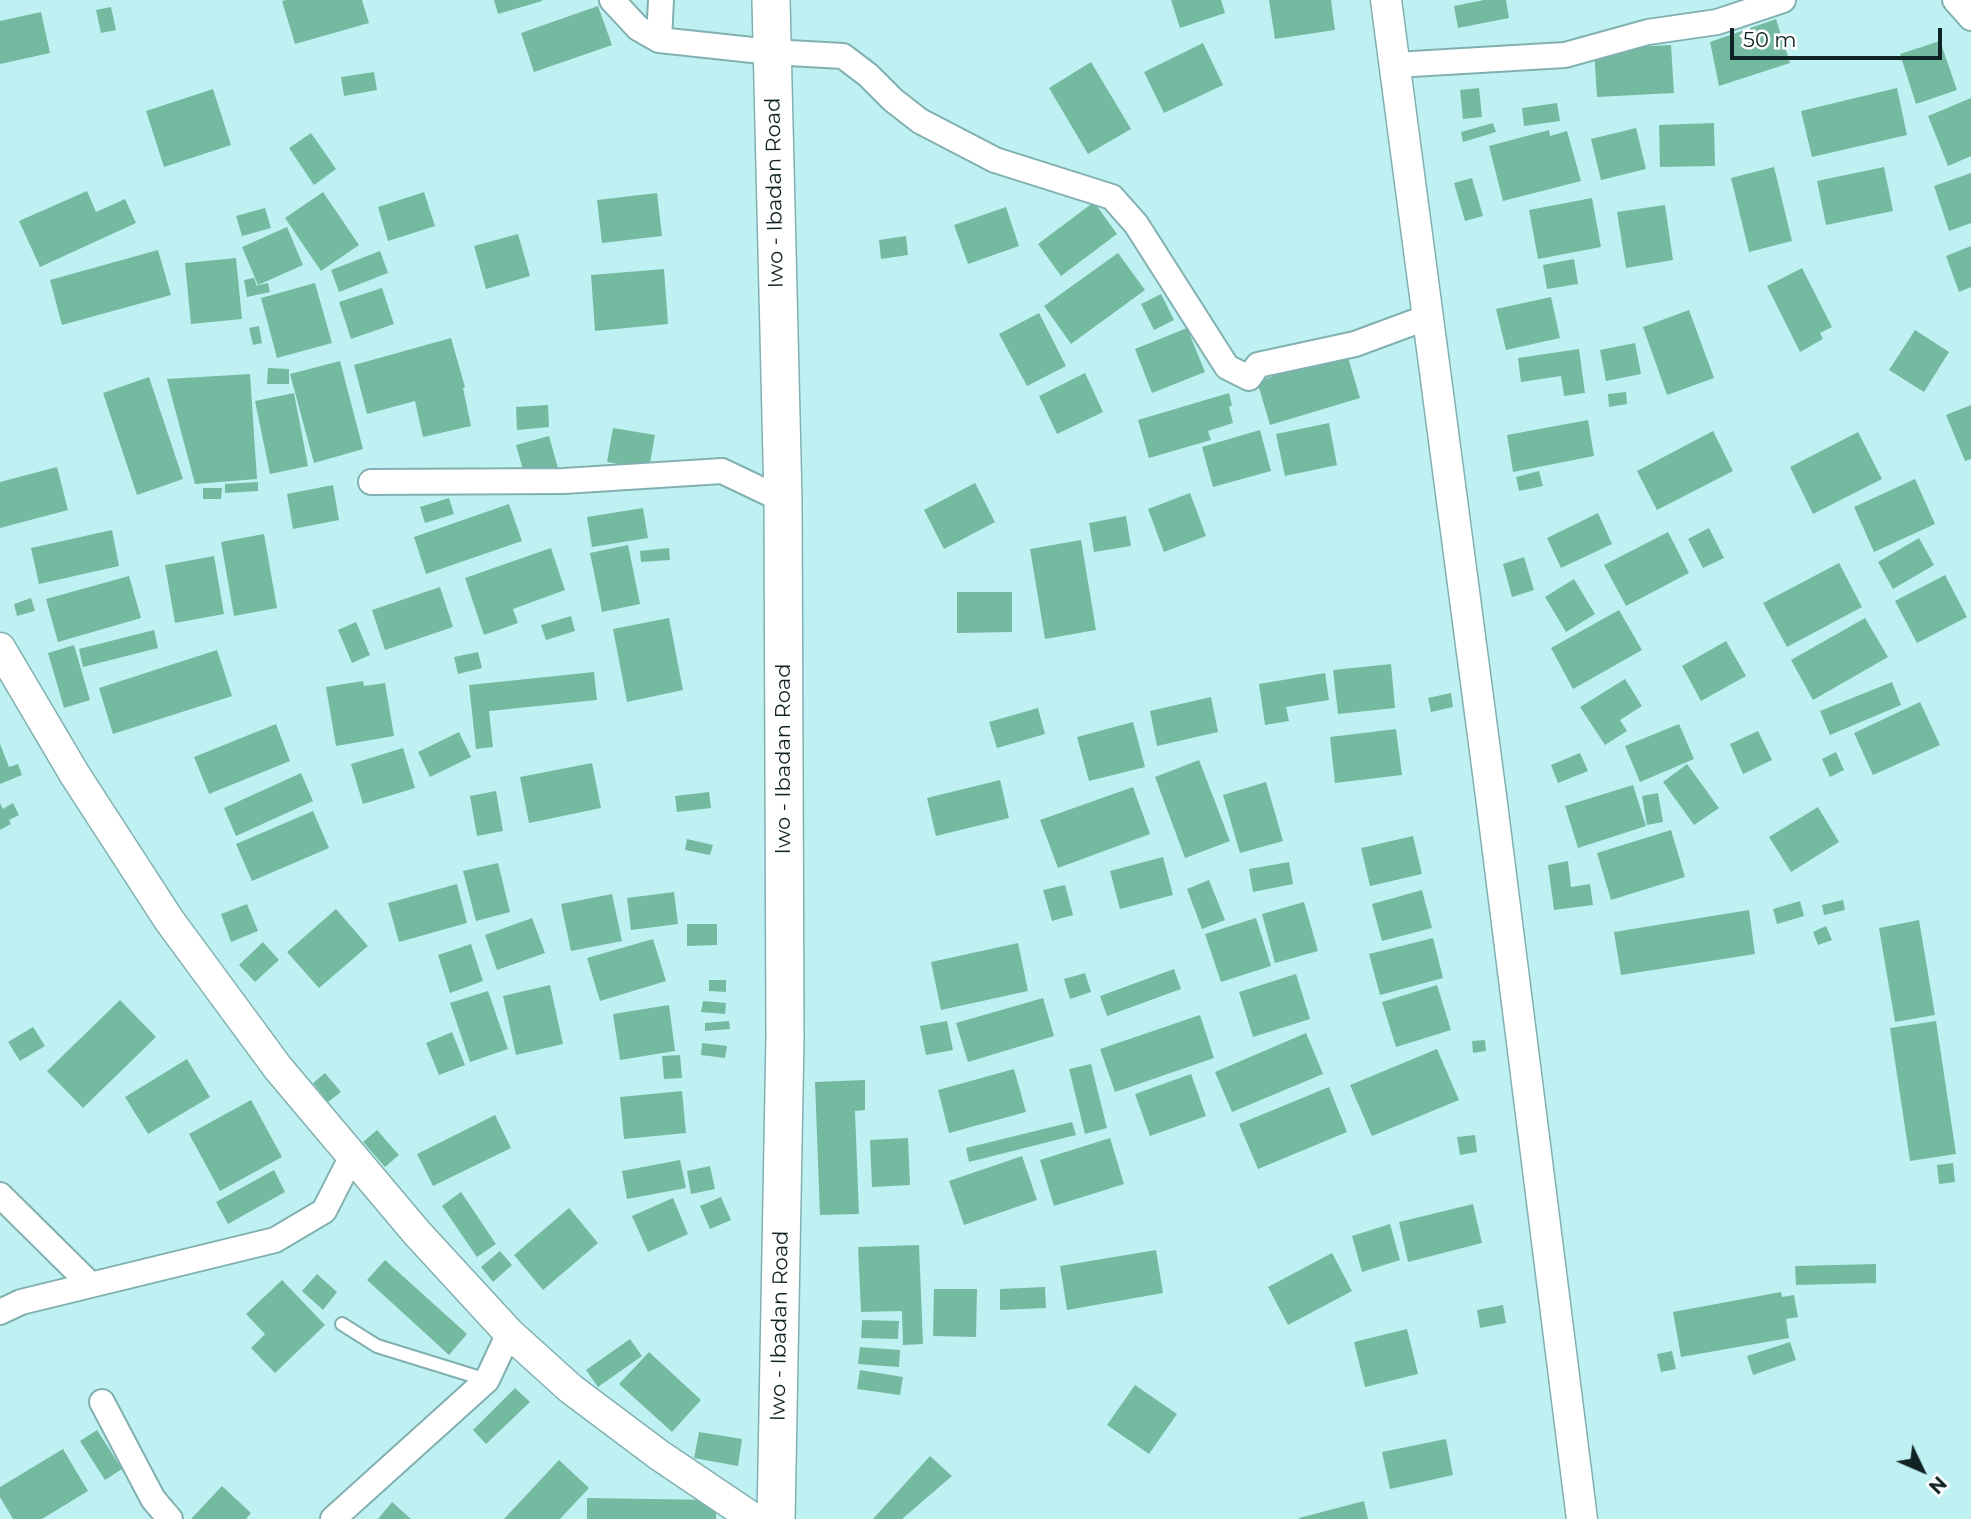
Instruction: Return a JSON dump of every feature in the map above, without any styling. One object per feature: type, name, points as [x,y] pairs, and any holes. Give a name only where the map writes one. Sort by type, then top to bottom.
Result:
[{"type":"main road","name":"Iwo - Ibadan Road","points":[[771,0],[783,500],[785,1037],[776,1519]]},
{"type":"street","points":[[612,0],[638,29],[659,40],[843,57],[868,75],[920,121],[995,160],[1112,197],[1136,224],[1227,368],[1249,378],[1258,365],[1355,344],[1428,317]]},
{"type":"street","points":[[659,40],[661,0]]},
{"type":"street","points":[[1387,0],[1582,1519]]},
{"type":"street","points":[[1395,65],[1565,54],[1648,32],[1717,22],[1783,0]]},
{"type":"street","points":[[1955,0],[1971,18]]},
{"type":"street","points":[[371,482],[564,481],[722,471],[783,500]]},
{"type":"street","points":[[0,648],[75,775],[169,920],[278,1068],[417,1233],[509,1333],[582,1398],[659,1455],[754,1519]]},
{"type":"street","points":[[0,1312],[21,1302],[275,1240],[324,1211],[352,1156]]},
{"type":"street","points":[[0,1195],[91,1285]]},
{"type":"street","points":[[333,1519],[487,1380],[509,1333]]},
{"type":"street","points":[[102,1402],[153,1499],[170,1519]]},
{"type":"lane","points":[[342,1324],[377,1346],[487,1380]]},
{"type":"building","points":[[362,0],[369,23],[295,44],[282,1]]},
{"type":"building","points":[[494,0],[542,0],[542,1],[498,14]]},
{"type":"building","points":[[1171,0],[1221,0],[1225,13],[1180,28]]},
{"type":"building","points":[[1269,0],[1331,0],[1335,30],[1275,39]]},
{"type":"building","points":[[1484,0],[1506,0],[1509,18],[1458,28],[1454,6]]},
{"type":"building","points":[[598,6],[612,45],[534,72],[521,33]]},
{"type":"building","points":[[111,7],[116,30],[101,33],[96,10]]},
{"type":"building","points":[[41,12],[50,53],[0,64],[0,21]]},
{"type":"building","points":[[1776,19],[1790,63],[1719,86],[1710,42]]},
{"type":"building","points":[[1940,41],[1957,90],[1916,104],[1900,54]]},
{"type":"building","points":[[1203,43],[1223,85],[1164,113],[1144,72]]},
{"type":"building","points":[[1671,45],[1674,93],[1597,97],[1594,49]]},
{"type":"building","points":[[1091,62],[1131,129],[1088,154],[1049,88]]},
{"type":"building","points":[[374,72],[377,90],[344,96],[341,77]]},
{"type":"building","points":[[1479,88],[1482,117],[1463,119],[1460,90]]},
{"type":"building","points":[[1897,88],[1907,135],[1812,157],[1801,111]]},
{"type":"building","points":[[213,89],[231,145],[164,167],[146,111]]},
{"type":"building","points":[[1971,98],[1971,156],[1948,166],[1928,116]]},
{"type":"building","points":[[1557,103],[1560,121],[1524,126],[1522,108]]},
{"type":"building","points":[[1493,123],[1496,132],[1463,142],[1461,132]]},
{"type":"building","points":[[1714,123],[1715,166],[1660,167],[1659,125]]},
{"type":"building","points":[[1636,128],[1646,169],[1601,180],[1591,139]]},
{"type":"building","points":[[1549,130],[1550,136],[1567,131],[1581,181],[1503,201],[1489,146]]},
{"type":"building","points":[[311,133],[336,169],[314,185],[289,148]]},
{"type":"building","points":[[1774,167],[1792,241],[1749,252],[1731,178]]},
{"type":"building","points":[[1884,167],[1893,211],[1826,225],[1817,181]]},
{"type":"building","points":[[1971,173],[1971,223],[1949,231],[1934,186]]},
{"type":"building","points":[[1472,178],[1483,216],[1465,221],[1454,183]]},
{"type":"building","points":[[87,191],[96,212],[125,199],[136,223],[40,267],[19,221]]},
{"type":"building","points":[[323,192],[359,245],[321,271],[285,218]]},
{"type":"building","points":[[424,192],[435,226],[388,241],[378,207]]},
{"type":"building","points":[[657,193],[662,236],[602,243],[597,200]]},
{"type":"building","points":[[1592,198],[1601,247],[1538,259],[1529,210]]},
{"type":"building","points":[[1094,202],[1117,234],[1061,276],[1038,244]]},
{"type":"building","points":[[1665,205],[1673,260],[1626,268],[1617,212]]},
{"type":"building","points":[[1006,207],[1019,246],[968,264],[954,225]]},
{"type":"building","points":[[265,208],[271,228],[242,236],[236,216]]},
{"type":"building","points":[[287,227],[303,265],[258,285],[242,247]]},
{"type":"building","points":[[518,234],[530,276],[486,289],[474,246]]},
{"type":"building","points":[[906,236],[908,255],[881,259],[879,240]]},
{"type":"building","points":[[1971,246],[1971,287],[1959,292],[1946,256]]},
{"type":"building","points":[[158,250],[171,295],[62,325],[50,280]]},
{"type":"building","points":[[380,251],[388,273],[339,292],[331,270]]},
{"type":"building","points":[[1118,253],[1145,290],[1071,344],[1044,306]]},
{"type":"building","points":[[236,258],[242,319],[191,324],[185,263]]},
{"type":"building","points":[[1574,259],[1578,284],[1547,289],[1543,265]]},
{"type":"building","points":[[1802,268],[1832,327],[1820,333],[1823,339],[1800,352],[1767,286]]},
{"type":"building","points":[[664,269],[668,324],[595,331],[591,275]]},
{"type":"building","points":[[254,278],[257,286],[268,283],[270,292],[247,297],[244,280]]},
{"type":"building","points":[[315,283],[332,343],[277,358],[261,298]]},
{"type":"building","points":[[382,288],[394,324],[351,339],[339,302]]},
{"type":"building","points":[[1161,294],[1174,320],[1154,330],[1141,304]]},
{"type":"building","points":[[1551,297],[1560,338],[1506,350],[1496,309]]},
{"type":"building","points":[[1689,310],[1714,378],[1667,395],[1643,327]]},
{"type":"building","points":[[1039,313],[1066,366],[1027,386],[999,334]]},
{"type":"building","points":[[259,326],[262,343],[253,345],[249,328]]},
{"type":"building","points":[[1187,328],[1205,372],[1152,393],[1135,349]]},
{"type":"building","points":[[1915,330],[1949,352],[1924,392],[1889,370]]},
{"type":"building","points":[[451,338],[465,387],[463,388],[471,426],[423,437],[415,401],[367,414],[354,365]]},
{"type":"building","points":[[1635,343],[1641,374],[1606,381],[1600,350]]},
{"type":"building","points":[[1579,349],[1585,393],[1564,396],[1561,376],[1521,382],[1518,358]]},
{"type":"building","points":[[1347,354],[1360,398],[1270,425],[1257,381]]},
{"type":"building","points":[[340,361],[363,449],[314,463],[290,374]]},
{"type":"building","points":[[268,368],[289,369],[289,384],[267,384]]},
{"type":"building","points":[[1085,373],[1103,412],[1057,434],[1039,396]]},
{"type":"building","points":[[250,374],[257,479],[195,484],[167,379]]},
{"type":"building","points":[[149,377],[183,479],[137,495],[103,393]]},
{"type":"building","points":[[1626,392],[1627,404],[1609,407],[1608,394]]},
{"type":"building","points":[[294,393],[308,466],[270,474],[255,401]]},
{"type":"building","points":[[1229,393],[1233,423],[1208,431],[1211,440],[1149,458],[1138,420]]},
{"type":"building","points":[[548,405],[549,427],[517,430],[516,407]]},
{"type":"building","points":[[1971,405],[1971,459],[1965,461],[1946,415]]},
{"type":"building","points":[[1588,420],[1594,456],[1513,472],[1507,435]]},
{"type":"building","points":[[1329,423],[1337,465],[1285,476],[1276,434]]},
{"type":"building","points":[[613,428],[655,435],[649,469],[607,462]]},
{"type":"building","points":[[1260,430],[1271,471],[1213,487],[1202,447]]},
{"type":"building","points":[[1713,431],[1733,471],[1657,510],[1637,471]]},
{"type":"building","points":[[1858,432],[1882,479],[1813,514],[1790,467]]},
{"type":"building","points":[[549,436],[558,468],[525,477],[516,445]]},
{"type":"building","points":[[57,467],[68,510],[0,528],[0,482]]},
{"type":"building","points":[[1539,471],[1543,486],[1519,491],[1516,477]]},
{"type":"building","points":[[1915,479],[1935,524],[1874,552],[1854,507]]},
{"type":"building","points":[[258,482],[258,491],[225,493],[225,484]]},
{"type":"building","points":[[975,483],[995,522],[944,549],[924,510]]},
{"type":"building","points":[[333,485],[339,520],[293,529],[287,494]]},
{"type":"building","points":[[203,488],[222,488],[221,499],[203,499]]},
{"type":"building","points":[[1190,493],[1206,536],[1164,552],[1148,509]]},
{"type":"building","points":[[449,498],[454,514],[425,523],[420,507]]},
{"type":"building","points":[[509,504],[522,541],[426,574],[414,537]]},
{"type":"building","points":[[643,508],[648,538],[592,547],[587,517]]},
{"type":"building","points":[[1598,513],[1612,544],[1561,568],[1547,538]]},
{"type":"building","points":[[1126,516],[1131,546],[1094,552],[1089,523]]},
{"type":"building","points":[[1709,528],[1724,558],[1703,568],[1688,539]]},
{"type":"building","points":[[112,530],[119,566],[39,584],[31,548]]},
{"type":"building","points":[[1668,532],[1689,573],[1626,606],[1604,565]]},
{"type":"building","points":[[264,534],[277,608],[234,616],[221,542]]},
{"type":"building","points":[[1919,538],[1934,565],[1893,589],[1878,562]]},
{"type":"building","points":[[1081,540],[1096,630],[1045,639],[1030,549]]},
{"type":"building","points":[[628,545],[640,604],[602,612],[590,553]]},
{"type":"building","points":[[551,548],[565,590],[513,609],[518,623],[484,635],[465,578]]},
{"type":"building","points":[[669,548],[670,560],[641,562],[640,551]]},
{"type":"building","points":[[214,556],[224,614],[175,623],[165,565]]},
{"type":"building","points":[[1524,557],[1534,590],[1512,597],[1503,564]]},
{"type":"building","points":[[1839,563],[1862,607],[1787,647],[1763,603]]},
{"type":"building","points":[[1945,575],[1967,617],[1917,643],[1895,601]]},
{"type":"building","points":[[129,576],[141,618],[58,642],[46,599]]},
{"type":"building","points":[[1574,579],[1595,614],[1566,632],[1545,597]]},
{"type":"building","points":[[440,587],[453,627],[385,650],[372,610]]},
{"type":"building","points":[[957,592],[1012,592],[1012,632],[957,633]]},
{"type":"building","points":[[31,598],[35,611],[17,616],[14,604]]},
{"type":"building","points":[[1619,610],[1642,650],[1573,689],[1551,648]]},
{"type":"building","points":[[571,616],[575,631],[546,640],[541,625]]},
{"type":"building","points":[[669,618],[683,690],[627,702],[613,629]]},
{"type":"building","points":[[1865,618],[1888,657],[1813,700],[1791,660]]},
{"type":"building","points":[[356,622],[370,655],[352,663],[338,630]]},
{"type":"building","points":[[154,630],[158,648],[83,667],[79,649]]},
{"type":"building","points":[[1726,641],[1746,676],[1701,701],[1682,666]]},
{"type":"building","points":[[74,645],[90,700],[64,708],[48,653]]},
{"type":"building","points":[[217,650],[232,696],[113,734],[99,688]]},
{"type":"building","points":[[478,652],[482,668],[458,674],[454,657]]},
{"type":"building","points":[[1391,664],[1395,708],[1338,714],[1333,670]]},
{"type":"building","points":[[594,672],[597,700],[489,711],[493,747],[476,749],[469,685]]},
{"type":"building","points":[[1325,673],[1329,700],[1286,707],[1289,721],[1265,725],[1259,684]]},
{"type":"building","points":[[1625,679],[1642,706],[1620,720],[1627,731],[1605,745],[1580,707]]},
{"type":"building","points":[[363,681],[364,686],[385,683],[394,736],[336,746],[326,687]]},
{"type":"building","points":[[1892,682],[1901,705],[1830,735],[1820,711]]},
{"type":"building","points":[[1451,693],[1453,707],[1431,712],[1428,698]]},
{"type":"building","points":[[1211,697],[1218,732],[1157,746],[1150,711]]},
{"type":"building","points":[[1920,702],[1940,745],[1873,775],[1854,733]]},
{"type":"building","points":[[1038,708],[1045,734],[997,748],[989,722]]},
{"type":"building","points":[[1133,722],[1145,767],[1089,781],[1077,737]]},
{"type":"building","points":[[276,724],[290,761],[209,794],[194,757]]},
{"type":"building","points":[[1679,724],[1694,759],[1640,782],[1625,746]]},
{"type":"building","points":[[1396,729],[1402,775],[1335,783],[1330,737]]},
{"type":"building","points":[[1758,731],[1772,760],[1743,774],[1730,744]]},
{"type":"building","points":[[459,732],[471,757],[430,777],[418,752]]},
{"type":"building","points":[[0,744],[9,767],[18,764],[22,775],[0,784]]},
{"type":"building","points":[[403,748],[415,788],[363,804],[351,764]]},
{"type":"building","points":[[1836,752],[1844,770],[1830,777],[1822,759]]},
{"type":"building","points":[[1580,753],[1588,771],[1558,783],[1551,765]]},
{"type":"building","points":[[1199,760],[1230,841],[1185,858],[1155,777]]},
{"type":"building","points":[[592,763],[601,808],[529,823],[520,777]]},
{"type":"building","points":[[1687,764],[1719,808],[1694,825],[1663,782]]},
{"type":"building","points":[[301,773],[313,801],[236,836],[224,808]]},
{"type":"building","points":[[1000,780],[1009,818],[936,836],[927,798]]},
{"type":"building","points":[[1266,782],[1283,841],[1240,853],[1223,795]]},
{"type":"building","points":[[1633,785],[1646,826],[1578,848],[1565,806]]},
{"type":"building","points":[[1133,787],[1150,834],[1058,868],[1040,820]]},
{"type":"building","points":[[496,791],[503,831],[477,836],[470,796]]},
{"type":"building","points":[[709,792],[711,808],[677,812],[675,796]]},
{"type":"building","points":[[1658,793],[1663,822],[1647,825],[1642,796]]},
{"type":"building","points":[[0,803],[3,809],[13,803],[19,815],[9,820],[11,824],[0,830]]},
{"type":"building","points":[[1818,807],[1839,842],[1791,872],[1769,837]]},
{"type":"building","points":[[313,811],[329,848],[252,881],[236,844]]},
{"type":"building","points":[[1671,830],[1685,877],[1611,900],[1597,853]]},
{"type":"building","points":[[1413,836],[1422,874],[1370,886],[1361,848]]},
{"type":"building","points":[[687,839],[713,845],[710,855],[685,850]]},
{"type":"building","points":[[1163,857],[1173,895],[1120,909],[1110,871]]},
{"type":"building","points":[[1568,861],[1571,887],[1590,884],[1593,905],[1554,910],[1548,865]]},
{"type":"building","points":[[1289,862],[1293,884],[1253,892],[1249,869]]},
{"type":"building","points":[[498,863],[510,912],[476,921],[463,871]]},
{"type":"building","points":[[1209,880],[1225,920],[1202,929],[1187,889]]},
{"type":"building","points":[[457,884],[467,923],[399,942],[388,903]]},
{"type":"building","points":[[1065,885],[1073,915],[1052,921],[1043,890]]},
{"type":"building","points":[[1422,890],[1432,928],[1382,941],[1372,904]]},
{"type":"building","points":[[674,892],[678,924],[631,930],[627,898]]},
{"type":"building","points":[[612,894],[622,941],[571,951],[561,904]]},
{"type":"building","points":[[1843,900],[1845,910],[1824,915],[1822,905]]},
{"type":"building","points":[[1800,901],[1804,916],[1777,924],[1773,909]]},
{"type":"building","points":[[1304,902],[1318,951],[1275,963],[1262,914]]},
{"type":"building","points":[[247,904],[258,931],[231,942],[221,914]]},
{"type":"building","points":[[336,909],[368,946],[319,988],[287,952]]},
{"type":"building","points":[[1749,910],[1755,954],[1621,975],[1614,932]]},
{"type":"building","points":[[532,918],[545,953],[497,970],[485,935]]},
{"type":"building","points":[[1256,918],[1271,966],[1221,982],[1205,934]]},
{"type":"building","points":[[1919,920],[1935,1015],[1895,1022],[1879,928]]},
{"type":"building","points":[[687,924],[717,924],[717,945],[687,946]]},
{"type":"building","points":[[1826,926],[1832,940],[1818,945],[1813,932]]},
{"type":"building","points":[[1433,938],[1443,978],[1380,995],[1369,954]]},
{"type":"building","points":[[653,939],[666,981],[600,1001],[587,958]]},
{"type":"building","points":[[263,942],[279,960],[255,982],[239,965]]},
{"type":"building","points":[[1018,943],[1028,991],[941,1010],[931,962]]},
{"type":"building","points":[[471,944],[483,981],[450,993],[438,955]]},
{"type":"building","points":[[1174,969],[1181,989],[1107,1016],[1100,996]]},
{"type":"building","points":[[1085,973],[1091,992],[1070,999],[1064,979]]},
{"type":"building","points":[[1296,974],[1310,1019],[1253,1037],[1239,992]]},
{"type":"building","points":[[709,980],[726,980],[726,992],[709,991]]},
{"type":"building","points":[[550,985],[563,1044],[516,1055],[503,996]]},
{"type":"building","points":[[1437,985],[1451,1030],[1396,1047],[1382,1002]]},
{"type":"building","points":[[488,991],[508,1049],[470,1062],[450,1003]]},
{"type":"building","points":[[1043,998],[1054,1036],[968,1062],[956,1023]]},
{"type":"building","points":[[120,1000],[156,1037],[83,1108],[47,1071]]},
{"type":"building","points":[[703,1001],[726,1003],[725,1014],[701,1012]]},
{"type":"building","points":[[669,1005],[675,1051],[620,1060],[613,1014]]},
{"type":"building","points":[[1200,1015],[1214,1058],[1115,1092],[1100,1049]]},
{"type":"building","points":[[729,1021],[730,1029],[705,1031],[705,1023]]},
{"type":"building","points":[[947,1021],[953,1050],[926,1055],[920,1026]]},
{"type":"building","points":[[1936,1021],[1956,1154],[1910,1161],[1890,1028]]},
{"type":"building","points":[[33,1027],[45,1046],[20,1061],[8,1042]]},
{"type":"building","points":[[452,1032],[465,1065],[439,1075],[426,1043]]},
{"type":"building","points":[[1306,1033],[1323,1074],[1232,1112],[1215,1072]]},
{"type":"building","points":[[1485,1040],[1486,1051],[1473,1053],[1472,1041]]},
{"type":"building","points":[[702,1043],[727,1046],[725,1058],[701,1055]]},
{"type":"building","points":[[1437,1049],[1459,1100],[1372,1136],[1350,1085]]},
{"type":"building","points":[[680,1055],[682,1078],[664,1079],[662,1056]]},
{"type":"building","points":[[187,1059],[210,1097],[148,1134],[125,1097]]},
{"type":"building","points":[[1091,1064],[1107,1128],[1085,1134],[1069,1069]]},
{"type":"building","points":[[1014,1069],[1026,1112],[949,1133],[938,1090]]},
{"type":"building","points":[[325,1073],[341,1092],[328,1102],[313,1083]]},
{"type":"building","points":[[1191,1074],[1206,1116],[1150,1136],[1135,1094]]},
{"type":"building","points":[[865,1080],[865,1110],[855,1111],[859,1214],[820,1215],[815,1082]]},
{"type":"building","points":[[1329,1087],[1347,1132],[1258,1169],[1239,1124]]},
{"type":"building","points":[[682,1091],[686,1133],[624,1139],[620,1097]]},
{"type":"building","points":[[251,1100],[282,1157],[220,1191],[189,1134]]},
{"type":"building","points":[[495,1115],[511,1148],[433,1186],[417,1154]]},
{"type":"building","points":[[1072,1122],[1076,1135],[969,1162],[966,1148]]},
{"type":"building","points":[[377,1130],[399,1155],[385,1167],[363,1142]]},
{"type":"building","points":[[1475,1135],[1477,1152],[1460,1155],[1457,1137]]},
{"type":"building","points":[[908,1138],[910,1185],[872,1187],[870,1140]]},
{"type":"building","points":[[1110,1138],[1124,1184],[1054,1206],[1040,1160]]},
{"type":"building","points":[[1022,1156],[1037,1200],[964,1225],[949,1181]]},
{"type":"building","points":[[680,1160],[686,1188],[627,1199],[622,1171]]},
{"type":"building","points":[[1953,1163],[1955,1182],[1939,1184],[1937,1165]]},
{"type":"building","points":[[710,1166],[715,1189],[691,1194],[687,1171]]},
{"type":"building","points":[[274,1170],[285,1192],[228,1224],[216,1202]]},
{"type":"building","points":[[461,1192],[496,1244],[477,1257],[442,1206]]},
{"type":"building","points":[[721,1197],[731,1220],[710,1229],[700,1206]]},
{"type":"building","points":[[673,1198],[688,1234],[648,1252],[632,1216]]},
{"type":"building","points":[[1473,1204],[1482,1243],[1408,1262],[1399,1222]]},
{"type":"building","points":[[569,1208],[598,1243],[543,1290],[514,1255]]},
{"type":"building","points":[[1390,1224],[1400,1260],[1362,1272],[1352,1236]]},
{"type":"building","points":[[919,1245],[923,1344],[903,1345],[902,1311],[861,1312],[858,1247]]},
{"type":"building","points":[[1156,1250],[1163,1293],[1067,1310],[1060,1266]]},
{"type":"building","points":[[500,1251],[512,1265],[493,1282],[481,1267]]},
{"type":"building","points":[[1332,1253],[1352,1291],[1288,1325],[1268,1287]]},
{"type":"building","points":[[385,1260],[467,1334],[449,1355],[367,1280]]},
{"type":"building","points":[[1876,1264],[1876,1283],[1796,1285],[1795,1266]]},
{"type":"building","points":[[317,1274],[337,1292],[323,1310],[302,1291]]},
{"type":"building","points":[[282,1280],[325,1325],[275,1373],[251,1348],[265,1334],[246,1314]]},
{"type":"building","points":[[1045,1287],[1046,1308],[1000,1310],[1000,1289]]},
{"type":"building","points":[[934,1289],[977,1289],[976,1337],[933,1336]]},
{"type":"building","points":[[1781,1292],[1782,1297],[1794,1295],[1798,1317],[1786,1319],[1789,1338],[1681,1357],[1673,1312]]},
{"type":"building","points":[[1503,1305],[1506,1323],[1480,1328],[1477,1310]]},
{"type":"building","points":[[862,1320],[899,1321],[898,1339],[861,1338]]},
{"type":"building","points":[[1407,1329],[1418,1374],[1365,1387],[1354,1342]]},
{"type":"building","points":[[630,1339],[642,1356],[598,1387],[586,1370]]},
{"type":"building","points":[[1790,1342],[1796,1360],[1753,1375],[1747,1356]]},
{"type":"building","points":[[860,1347],[900,1350],[899,1367],[858,1364]]},
{"type":"building","points":[[1672,1351],[1676,1369],[1661,1372],[1657,1354]]},
{"type":"building","points":[[649,1352],[701,1400],[672,1432],[619,1384]]},
{"type":"building","points":[[860,1370],[903,1377],[900,1395],[857,1389]]},
{"type":"building","points":[[1135,1385],[1177,1414],[1149,1454],[1107,1425]]},
{"type":"building","points":[[515,1388],[530,1402],[486,1444],[473,1430]]},
{"type":"building","points":[[97,1430],[122,1469],[105,1480],[80,1441]]},
{"type":"building","points":[[699,1432],[742,1439],[738,1466],[694,1458]]},
{"type":"building","points":[[1446,1439],[1453,1475],[1390,1489],[1382,1452]]},
{"type":"building","points":[[63,1449],[88,1491],[42,1519],[13,1519],[0,1497],[0,1487]]},
{"type":"building","points":[[930,1456],[952,1476],[902,1519],[873,1519]]},
{"type":"building","points":[[559,1460],[589,1488],[560,1519],[504,1519]]},
{"type":"building","points":[[222,1486],[251,1513],[246,1519],[191,1519]]},
{"type":"building","points":[[587,1498],[716,1500],[716,1519],[587,1519]]},
{"type":"building","points":[[1364,1501],[1368,1519],[1299,1519],[1299,1518]]},
{"type":"building","points":[[392,1502],[411,1519],[378,1519]]}]
